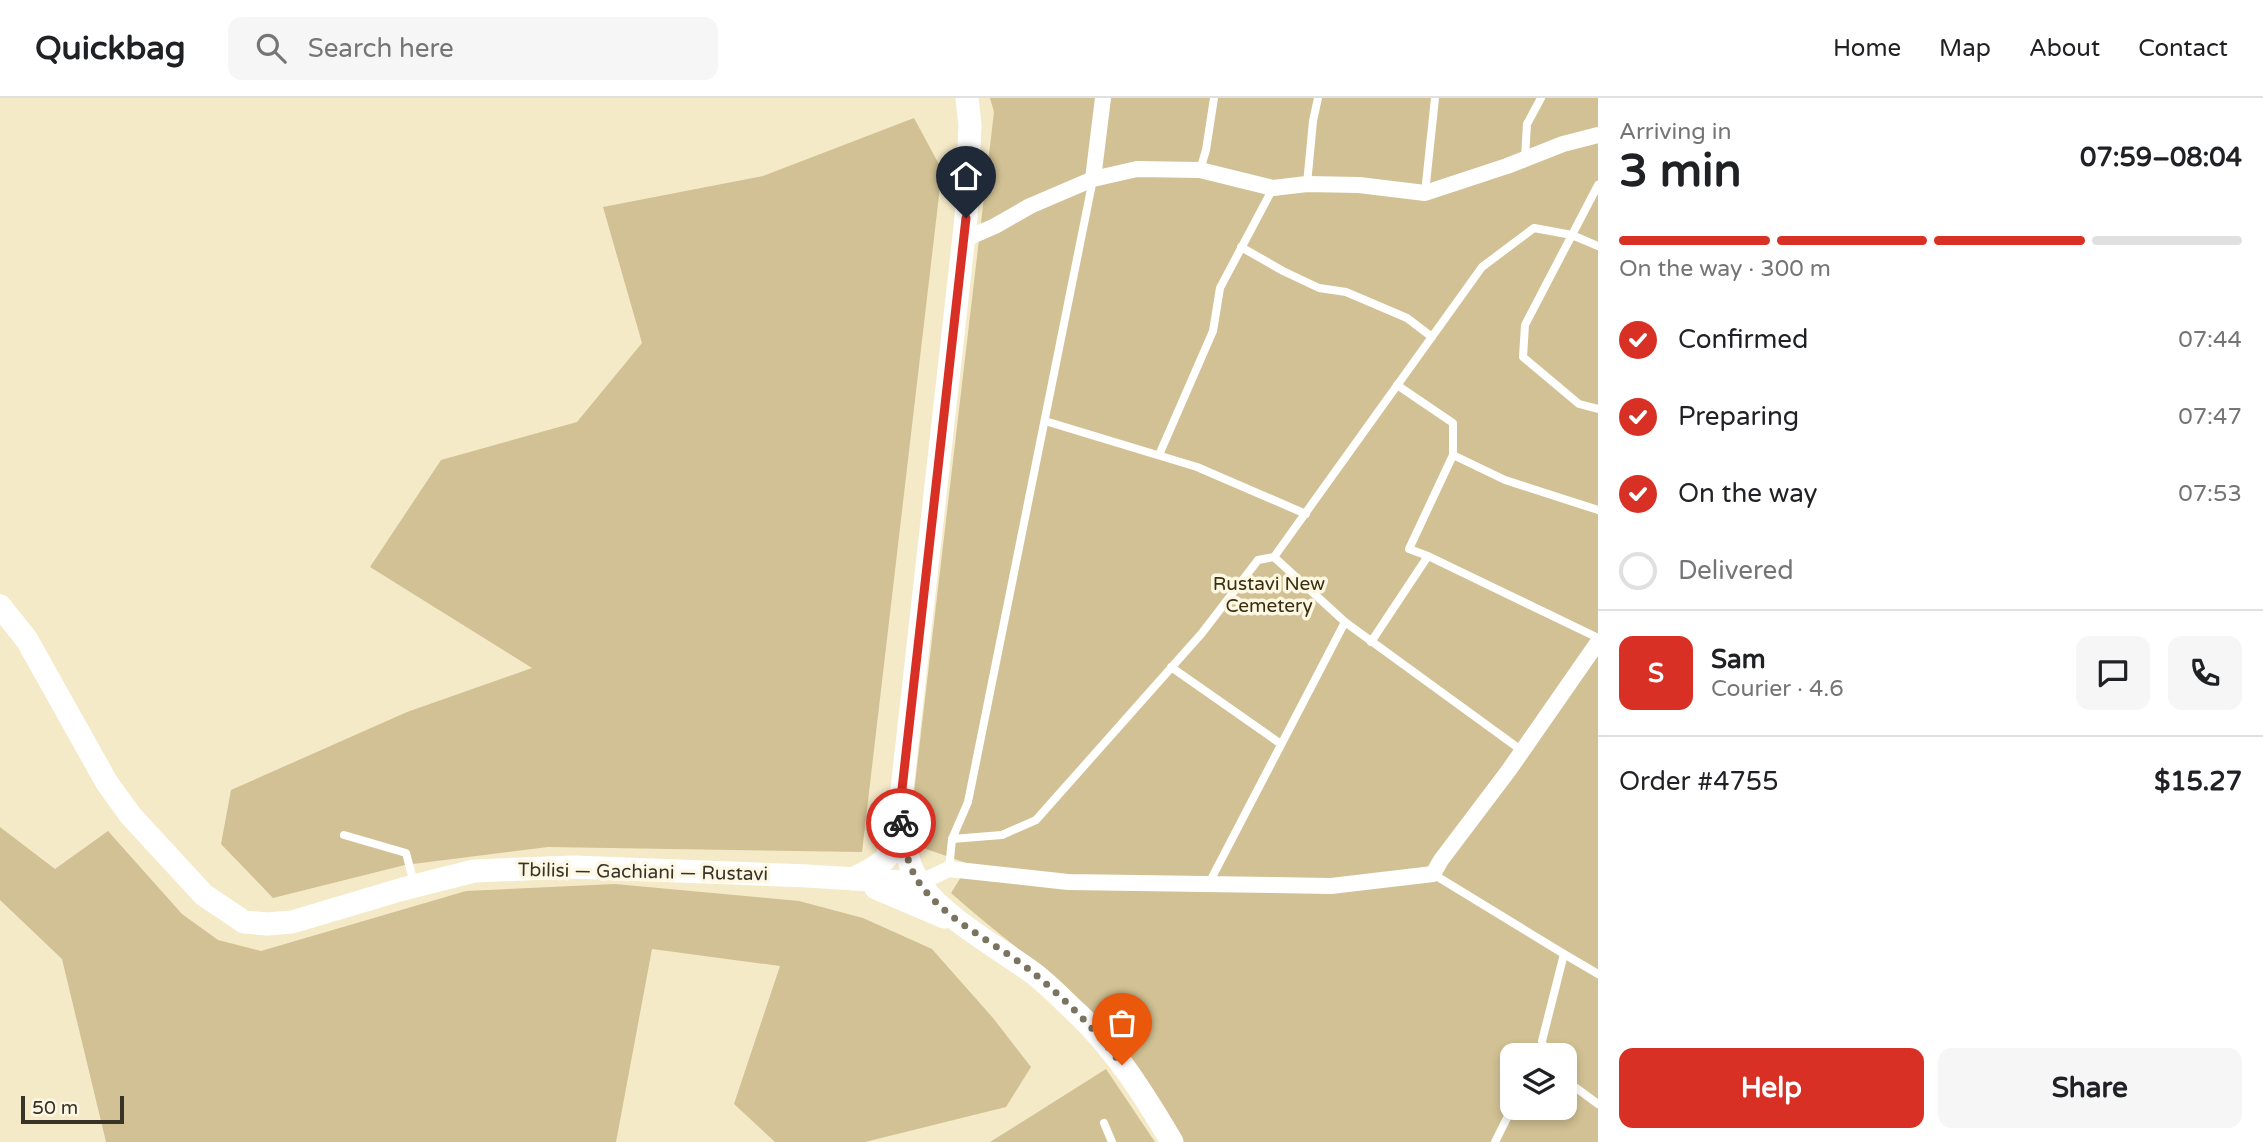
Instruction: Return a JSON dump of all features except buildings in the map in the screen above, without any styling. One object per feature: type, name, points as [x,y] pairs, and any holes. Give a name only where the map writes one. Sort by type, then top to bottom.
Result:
[{"type":"main road","points":[[967,98],[970,167],[900,807],[902,830],[907,854],[919,883],[949,912],[1036,975],[1080,1016],[1110,1049],[1145,1096],[1172,1142]]},
{"type":"main road","name":"Tbilisi — Gachiani — Rustavi","points":[[0,606],[27,640],[107,783],[123,805],[204,895],[244,922],[292,922],[474,871],[573,867],[919,883]]},
{"type":"main road","points":[[850,880],[875,869],[886,860],[899,841],[902,830]]},
{"type":"main road","points":[[850,880],[888,892],[972,930]]},
{"type":"street","points":[[1093,179],[1103,98]]},
{"type":"street","points":[[963,240],[1030,206],[1093,179],[1137,169],[1200,170],[1273,188],[1307,184],[1425,193],[1563,144],[1598,135]]},
{"type":"street","points":[[919,883],[949,869],[1068,882],[1208,885],[1331,886],[1433,874],[1509,770],[1598,640]]},
{"type":"lane","points":[[1200,170],[1214,98]]},
{"type":"lane","points":[[1307,184],[1318,98]]},
{"type":"lane","points":[[1425,193],[1435,98]]},
{"type":"lane","points":[[1525,159],[1527,124],[1541,98]]},
{"type":"lane","points":[[949,869],[952,839],[968,802],[1093,179]]},
{"type":"lane","points":[[1598,184],[1525,325],[1523,357],[1579,404],[1596,408],[1598,398]]},
{"type":"lane","points":[[1159,455],[1213,331],[1220,288],[1273,188]]},
{"type":"lane","points":[[952,839],[1002,835],[1036,820],[1202,633],[1258,561],[1274,557],[1482,267],[1534,228],[1572,235],[1598,246]]},
{"type":"lane","points":[[1241,247],[1318,288],[1346,292],[1408,318],[1432,337]]},
{"type":"lane","points":[[1397,385],[1454,424],[1453,455],[1409,549],[1598,640]]},
{"type":"lane","points":[[1045,421],[1198,467],[1306,514]]},
{"type":"lane","points":[[1453,455],[1505,480],[1598,510]]},
{"type":"lane","points":[[1371,642],[1428,556]]},
{"type":"lane","points":[[1274,557],[1345,622],[1521,750]]},
{"type":"lane","points":[[1208,885],[1345,622]]},
{"type":"lane","points":[[1171,667],[1281,744]]},
{"type":"lane","points":[[344,835],[406,853],[415,886]]},
{"type":"lane","points":[[1433,874],[1598,974]]},
{"type":"lane","points":[[1543,1043],[1564,954]]},
{"type":"lane","points":[[1577,1089],[1598,1104]]},
{"type":"lane","points":[[1495,1142],[1506,1120]]},
{"type":"lane","points":[[1104,1123],[1112,1142]]},
{"type":"green space","name":"Rustavi New Cemetery","points":[[990,98],[1598,98],[1598,1142],[1182,1142],[1142,1073],[1113,1034],[1055,978],[951,893],[969,864],[915,845],[913,801],[994,112]]},
{"type":"green space","points":[[914,118],[942,170],[862,852],[548,847],[405,865],[273,898],[221,844],[231,790],[407,712],[532,668],[370,567],[441,460],[577,422],[642,343],[603,207],[763,176]]},
{"type":"green space","points":[[0,827],[55,869],[108,831],[182,914],[218,940],[261,951],[466,891],[615,884],[799,901],[863,918],[932,949],[993,1018],[1031,1067],[1006,1107],[865,1142],[775,1142],[734,1104],[780,966],[652,949],[616,1142],[106,1142],[62,959],[0,900]]},
{"type":"green space","points":[[1106,1069],[1155,1142],[990,1142]]},
{"type":"way so far","points":[[901,823],[907,854],[919,883],[949,912],[1036,975],[1080,1016],[1122,1065]]},
{"type":"route","points":[[901,823],[900,807],[966,218]]}]
